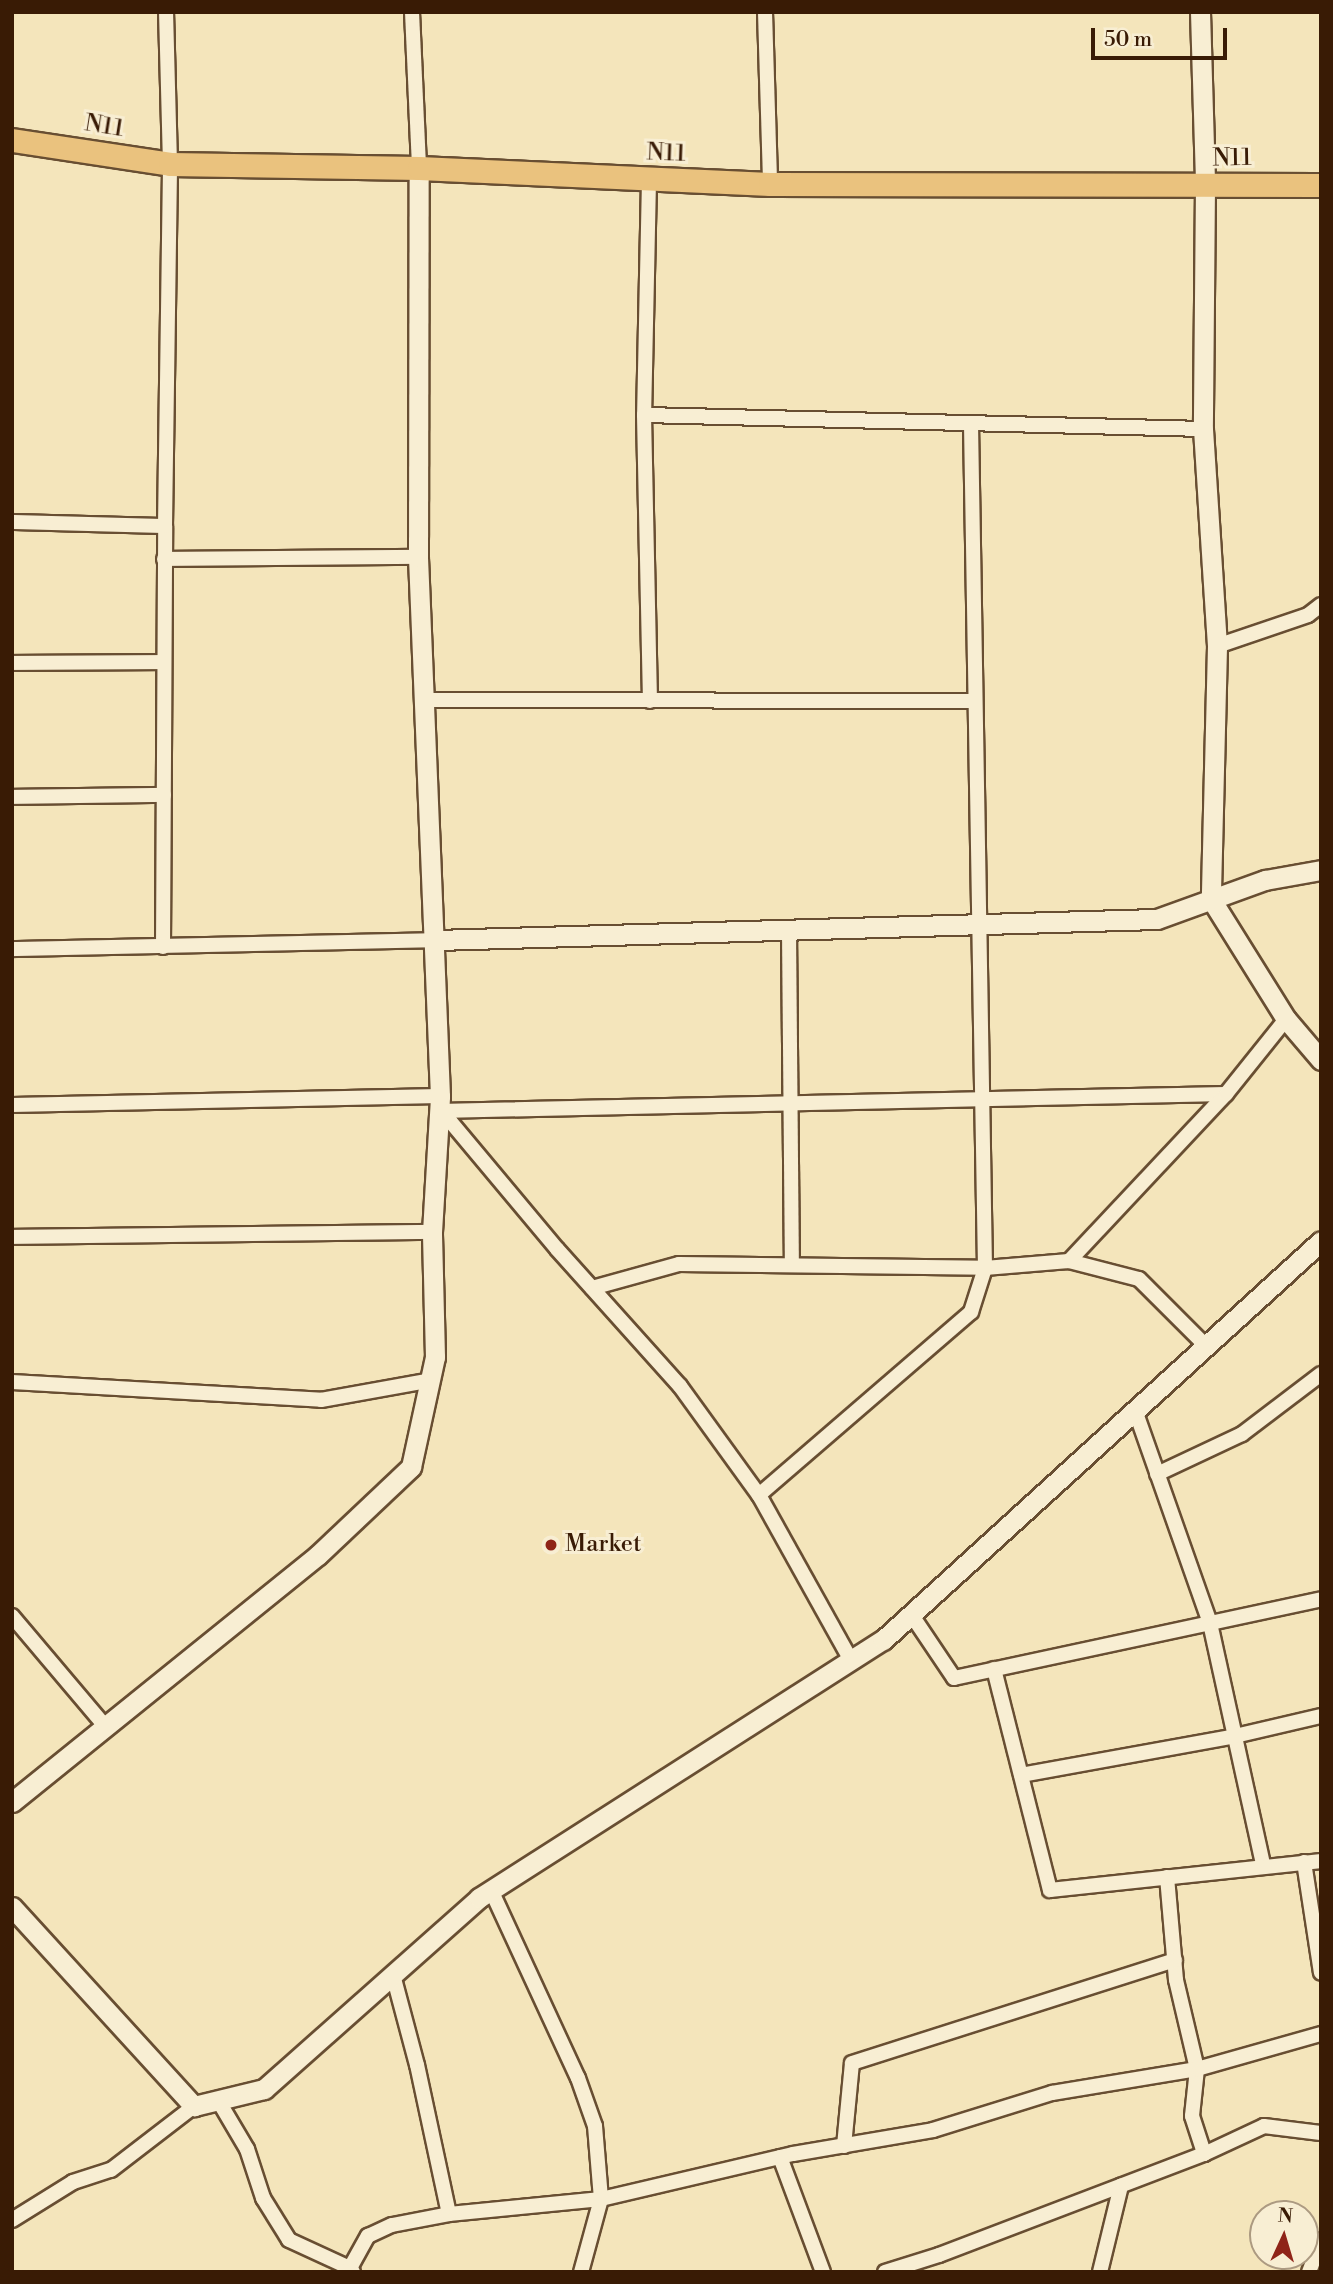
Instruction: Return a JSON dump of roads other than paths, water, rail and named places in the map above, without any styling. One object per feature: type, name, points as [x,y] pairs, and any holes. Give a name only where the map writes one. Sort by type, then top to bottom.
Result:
[{"type":"main road","name":"N11","points":[[12,140],[170,164],[419,167],[770,184],[1321,185]]},
{"type":"street","points":[[163,947],[164,559],[170,164],[166,12]]},
{"type":"street","points":[[12,1802],[318,1555],[411,1467],[432,1380],[432,1232],[439,1104],[436,940],[418,557],[419,167],[412,12]]},
{"type":"street","points":[[765,12],[770,184]]},
{"type":"street","points":[[1200,12],[1205,185],[1203,429],[1216,646],[1211,899],[1286,1019],[1321,1060]]},
{"type":"street","points":[[649,180],[644,415],[650,701]]},
{"type":"street","points":[[644,415],[1203,429]]},
{"type":"street","points":[[759,1495],[971,1312],[985,1268],[971,423]]},
{"type":"street","points":[[12,523],[165,526]]},
{"type":"street","points":[[164,559],[418,557]]},
{"type":"street","points":[[1216,646],[1308,615],[1321,605]]},
{"type":"street","points":[[12,663],[164,662]]},
{"type":"street","points":[[425,700],[975,701]]},
{"type":"street","points":[[12,797],[164,795]]},
{"type":"street","points":[[12,948],[163,947],[1157,919],[1265,880],[1321,870]]},
{"type":"street","points":[[789,931],[792,1265]]},
{"type":"street","points":[[1069,1261],[1226,1094],[1286,1019]]},
{"type":"street","points":[[12,1105],[982,1101],[1226,1094]]},
{"type":"street","points":[[439,1104],[592,1288],[680,1386],[759,1495],[851,1660]]},
{"type":"street","points":[[12,1237],[432,1232]]},
{"type":"street","points":[[12,2220],[72,2182],[111,2170],[194,2106],[264,2089],[491,1890],[883,1640],[1320,1243]]},
{"type":"street","points":[[592,1288],[679,1264],[985,1268],[1069,1261],[1139,1279],[1206,1346]]},
{"type":"street","points":[[1157,1474],[1242,1434],[1321,1374]]},
{"type":"street","points":[[12,1382],[321,1400],[432,1380]]},
{"type":"street","points":[[1135,1410],[1210,1623],[1263,1865]]},
{"type":"street","points":[[911,1614],[954,1678],[1321,1599]]},
{"type":"street","points":[[12,1616],[105,1726]]},
{"type":"street","points":[[994,1669],[1050,1890],[1263,1865],[1321,1861]]},
{"type":"street","points":[[1021,1775],[1235,1736],[1321,1716]]},
{"type":"street","points":[[1304,1862],[1321,1973]]},
{"type":"street","points":[[1167,1877],[1176,1980],[1197,2069],[1192,2116],[1204,2154]]},
{"type":"street","points":[[491,1890],[578,2078],[595,2126],[601,2199],[581,2272]]},
{"type":"street","points":[[12,1907],[194,2106]]},
{"type":"street","points":[[844,2146],[852,2063],[1175,1960]]},
{"type":"street","points":[[393,1975],[417,2065],[449,2214]]},
{"type":"street","points":[[218,2100],[247,2149],[263,2198],[289,2240],[351,2270],[368,2236],[392,2225],[449,2214],[601,2199],[780,2157],[933,2130],[1052,2093],[1197,2069],[1321,2034]]},
{"type":"street","points":[[886,2272],[939,2255],[1204,2154],[1264,2126],[1321,2133]]},
{"type":"street","points":[[780,2157],[823,2272]]},
{"type":"street","points":[[1100,2272],[1121,2186]]},
{"type":"street","points":[[1310,2272],[1321,2241]]},
{"type":"place","name":"Market","points":[[551,1545]]}]
